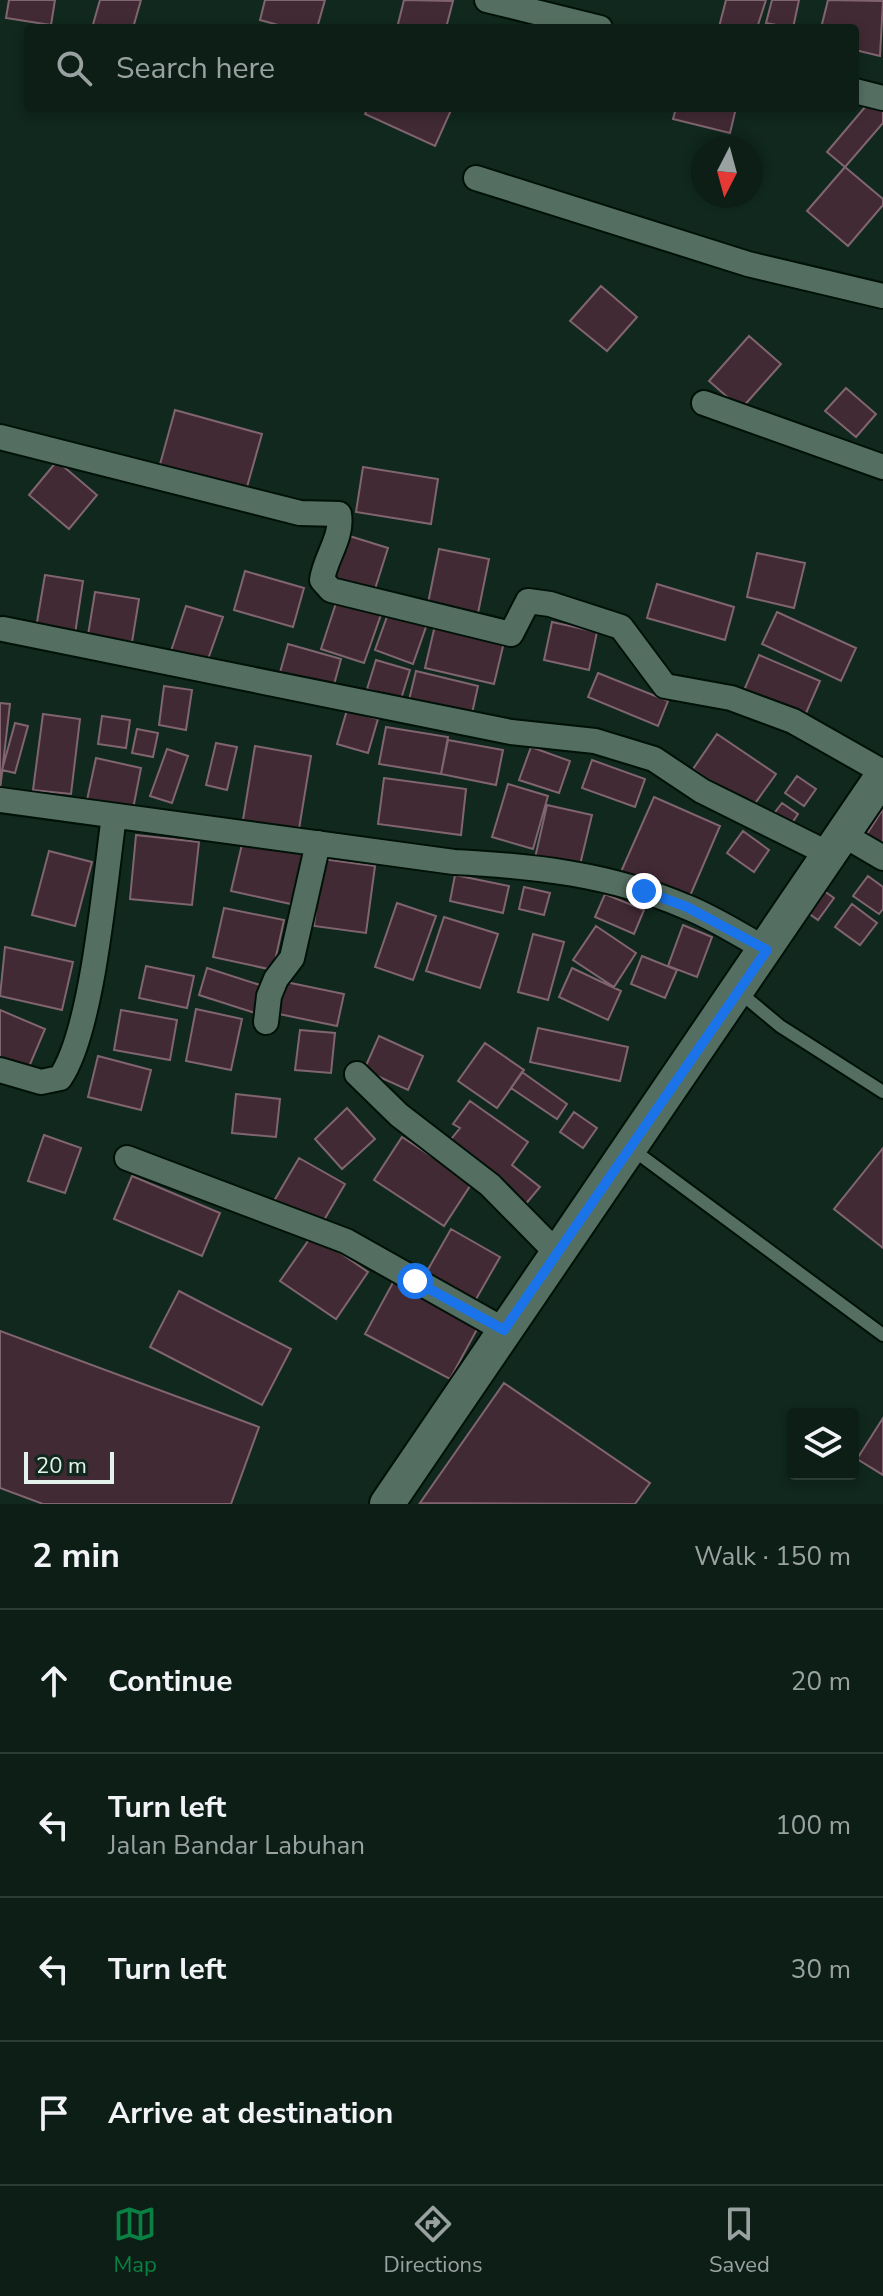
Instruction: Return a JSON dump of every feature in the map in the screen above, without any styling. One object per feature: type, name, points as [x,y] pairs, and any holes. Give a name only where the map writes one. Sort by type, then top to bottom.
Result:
[{"type":"main road","points":[[387,1504],[556,1252],[632,1149],[883,773]]},
{"type":"street","points":[[487,0],[584,24]]},
{"type":"street","points":[[859,92],[883,98]]},
{"type":"street","points":[[476,178],[748,264],[883,296]]},
{"type":"street","points":[[704,403],[883,467]]},
{"type":"street","points":[[0,437],[300,513],[339,514],[339,528],[322,580],[331,590],[511,634],[528,601],[582,613],[621,627],[665,686],[731,698],[793,721],[883,773]]},
{"type":"street","points":[[3,629],[511,732],[595,741],[654,759],[702,791],[834,843],[883,858]]},
{"type":"street","points":[[0,800],[454,862],[529,865],[593,875],[687,907],[767,950]]},
{"type":"street","points":[[0,1070],[41,1082],[60,1078],[72,1061],[91,974],[114,816]]},
{"type":"street","points":[[266,1022],[272,987],[292,958],[318,843]]},
{"type":"street","points":[[357,1074],[399,1115],[490,1185],[556,1252]]},
{"type":"street","points":[[127,1158],[346,1241],[504,1330]]},
{"type":"lane","points":[[737,990],[780,1026],[883,1092]]},
{"type":"lane","points":[[632,1149],[883,1335]]},
{"type":"building","points":[[9,0],[55,0],[51,24],[6,18]]},
{"type":"building","points":[[100,0],[141,0],[134,24],[93,24]]},
{"type":"building","points":[[265,0],[325,0],[318,24],[274,24],[260,20]]},
{"type":"building","points":[[404,0],[453,1],[447,24],[398,24]]},
{"type":"building","points":[[726,0],[766,0],[758,24],[720,24]]},
{"type":"building","points":[[772,0],[799,0],[794,24],[766,23]]},
{"type":"building","points":[[828,0],[883,1],[880,56],[859,51],[859,24],[822,24]]},
{"type":"building","points":[[871,100],[883,111],[883,123],[845,167],[827,152]]},
{"type":"building","points":[[366,112],[450,112],[435,146]]},
{"type":"building","points":[[675,112],[735,112],[730,133],[673,119]]},
{"type":"building","points":[[845,167],[883,199],[883,205],[848,246],[807,211]]},
{"type":"building","points":[[601,286],[637,317],[607,351],[570,321]]},
{"type":"building","points":[[749,336],[781,364],[741,409],[709,381]]},
{"type":"building","points":[[846,388],[876,414],[856,437],[825,411]]},
{"type":"building","points":[[175,410],[262,434],[245,494],[159,468]]},
{"type":"building","points":[[57,461],[97,495],[69,529],[29,495]]},
{"type":"building","points":[[363,467],[438,479],[431,524],[356,512]]},
{"type":"building","points":[[343,534],[388,548],[374,592],[330,579]]},
{"type":"building","points":[[439,549],[489,559],[477,618],[427,608]]},
{"type":"building","points":[[757,553],[805,563],[794,608],[747,597]]},
{"type":"building","points":[[245,571],[304,588],[293,627],[234,610]]},
{"type":"building","points":[[45,575],[83,581],[75,634],[36,628]]},
{"type":"building","points":[[657,584],[734,607],[725,640],[647,618]]},
{"type":"building","points":[[95,592],[139,599],[132,642],[88,635]]},
{"type":"building","points":[[339,594],[383,609],[364,663],[321,649]]},
{"type":"building","points":[[186,606],[223,617],[207,662],[171,651]]},
{"type":"building","points":[[389,611],[427,624],[413,664],[375,650]]},
{"type":"building","points":[[777,612],[856,648],[841,681],[762,644]]},
{"type":"building","points":[[436,621],[505,638],[494,684],[425,668]]},
{"type":"building","points":[[552,622],[597,632],[589,670],[544,660]]},
{"type":"building","points":[[288,644],[341,659],[332,692],[279,676]]},
{"type":"building","points":[[759,655],[820,681],[803,720],[742,695]]},
{"type":"building","points":[[376,660],[410,670],[401,699],[367,689]]},
{"type":"building","points":[[416,671],[478,686],[471,718],[408,704]]},
{"type":"building","points":[[598,673],[668,701],[658,726],[588,697]]},
{"type":"building","points":[[164,686],[192,690],[186,730],[159,725]]},
{"type":"building","points":[[0,703],[10,704],[0,790]]},
{"type":"building","points":[[347,710],[378,719],[368,753],[337,744]]},
{"type":"building","points":[[43,714],[80,719],[71,794],[33,790]]},
{"type":"building","points":[[102,716],[130,720],[126,748],[98,744]]},
{"type":"building","points":[[15,723],[28,726],[15,773],[2,770]]},
{"type":"building","points":[[386,727],[448,737],[441,774],[379,764]]},
{"type":"building","points":[[137,729],[158,733],[153,757],[132,753]]},
{"type":"building","points":[[717,734],[776,774],[751,809],[693,769]]},
{"type":"building","points":[[448,740],[503,750],[496,785],[441,774]]},
{"type":"building","points":[[216,743],[237,747],[227,790],[206,785]]},
{"type":"building","points":[[255,746],[311,756],[298,835],[242,826]]},
{"type":"building","points":[[531,747],[570,761],[559,793],[519,780]]},
{"type":"building","points":[[167,749],[188,756],[172,803],[150,796]]},
{"type":"building","points":[[96,758],[141,768],[133,809],[87,800]]},
{"type":"building","points":[[592,760],[645,779],[635,807],[582,788]]},
{"type":"building","points":[[797,776],[816,789],[804,806],[785,793]]},
{"type":"building","points":[[384,778],[466,789],[461,835],[378,824]]},
{"type":"building","points":[[508,784],[548,796],[533,849],[492,837]]},
{"type":"building","points":[[654,797],[720,826],[687,903],[620,874]]},
{"type":"building","points":[[782,803],[798,814],[786,832],[769,820]]},
{"type":"building","points":[[547,805],[592,815],[579,869],[535,858]]},
{"type":"building","points":[[883,809],[883,848],[865,837]]},
{"type":"building","points":[[743,831],[769,850],[754,872],[727,853]]},
{"type":"building","points":[[136,835],[199,842],[192,905],[130,899]]},
{"type":"building","points":[[243,840],[311,856],[300,906],[231,891]]},
{"type":"building","points":[[49,851],[92,862],[75,926],[32,915]]},
{"type":"building","points":[[322,859],[375,866],[366,933],[314,926]]},
{"type":"building","points":[[455,875],[509,886],[503,913],[450,901]]},
{"type":"building","points":[[868,876],[883,887],[883,909],[879,914],[853,896]]},
{"type":"building","points":[[817,886],[834,898],[818,920],[801,908]]},
{"type":"building","points":[[524,887],[550,893],[544,915],[519,909]]},
{"type":"building","points":[[605,894],[644,910],[634,934],[595,917]]},
{"type":"building","points":[[397,903],[436,916],[413,980],[375,967]]},
{"type":"building","points":[[852,904],[877,923],[860,945],[835,927]]},
{"type":"building","points":[[224,908],[284,920],[273,970],[213,957]]},
{"type":"building","points":[[444,917],[498,934],[480,988],[426,971]]},
{"type":"building","points":[[683,925],[712,937],[697,977],[668,966]]},
{"type":"building","points":[[596,926],[636,953],[614,987],[573,960]]},
{"type":"building","points":[[533,934],[564,942],[548,1000],[518,992]]},
{"type":"building","points":[[5,947],[73,962],[62,1010],[0,996]]},
{"type":"building","points":[[642,956],[677,970],[665,998],[631,984]]},
{"type":"building","points":[[146,966],[194,976],[187,1008],[139,998]]},
{"type":"building","points":[[207,968],[263,986],[255,1013],[199,995]]},
{"type":"building","points":[[572,968],[621,991],[608,1020],[559,997]]},
{"type":"building","points":[[281,981],[344,994],[337,1026],[274,1013]]},
{"type":"building","points":[[196,1009],[242,1019],[231,1070],[186,1061]]},
{"type":"building","points":[[0,1010],[45,1029],[26,1074],[0,1063]]},
{"type":"building","points":[[121,1010],[177,1020],[170,1060],[114,1050]]},
{"type":"building","points":[[538,1028],[628,1047],[620,1081],[530,1062]]},
{"type":"building","points":[[300,1030],[335,1033],[331,1073],[295,1070]]},
{"type":"building","points":[[379,1036],[423,1056],[408,1090],[364,1070]]},
{"type":"building","points":[[485,1043],[524,1070],[497,1108],[458,1081]]},
{"type":"building","points":[[98,1056],[151,1070],[141,1110],[88,1097]]},
{"type":"building","points":[[522,1072],[567,1104],[557,1119],[511,1088]]},
{"type":"building","points":[[236,1094],[280,1099],[276,1137],[232,1133]]},
{"type":"building","points":[[470,1101],[528,1142],[512,1165],[540,1187],[524,1206],[448,1143],[460,1128],[453,1124]]},
{"type":"building","points":[[347,1108],[375,1139],[342,1169],[315,1139]]},
{"type":"building","points":[[574,1112],[597,1128],[583,1148],[560,1132]]},
{"type":"building","points":[[44,1135],[81,1148],[65,1193],[28,1181]]},
{"type":"building","points":[[402,1137],[472,1183],[444,1226],[374,1180]]},
{"type":"building","points":[[883,1148],[883,1248],[834,1209]]},
{"type":"building","points":[[299,1158],[345,1184],[320,1227],[274,1201]]},
{"type":"building","points":[[132,1176],[220,1213],[202,1256],[114,1219]]},
{"type":"building","points":[[451,1229],[500,1257],[471,1308],[422,1280]]},
{"type":"building","points":[[313,1234],[368,1272],[336,1319],[280,1281]]},
{"type":"building","points":[[396,1277],[481,1322],[450,1379],[365,1334]]},
{"type":"building","points":[[179,1291],[291,1349],[262,1405],[150,1347]]},
{"type":"building","points":[[0,1331],[259,1427],[231,1504],[43,1504],[0,1488]]},
{"type":"building","points":[[504,1383],[650,1483],[635,1504],[420,1503]]},
{"type":"building","points":[[883,1418],[883,1475],[859,1460]]},
{"type":"route","points":[[415,1281],[504,1330],[767,950],[687,907],[644,891]]}]
